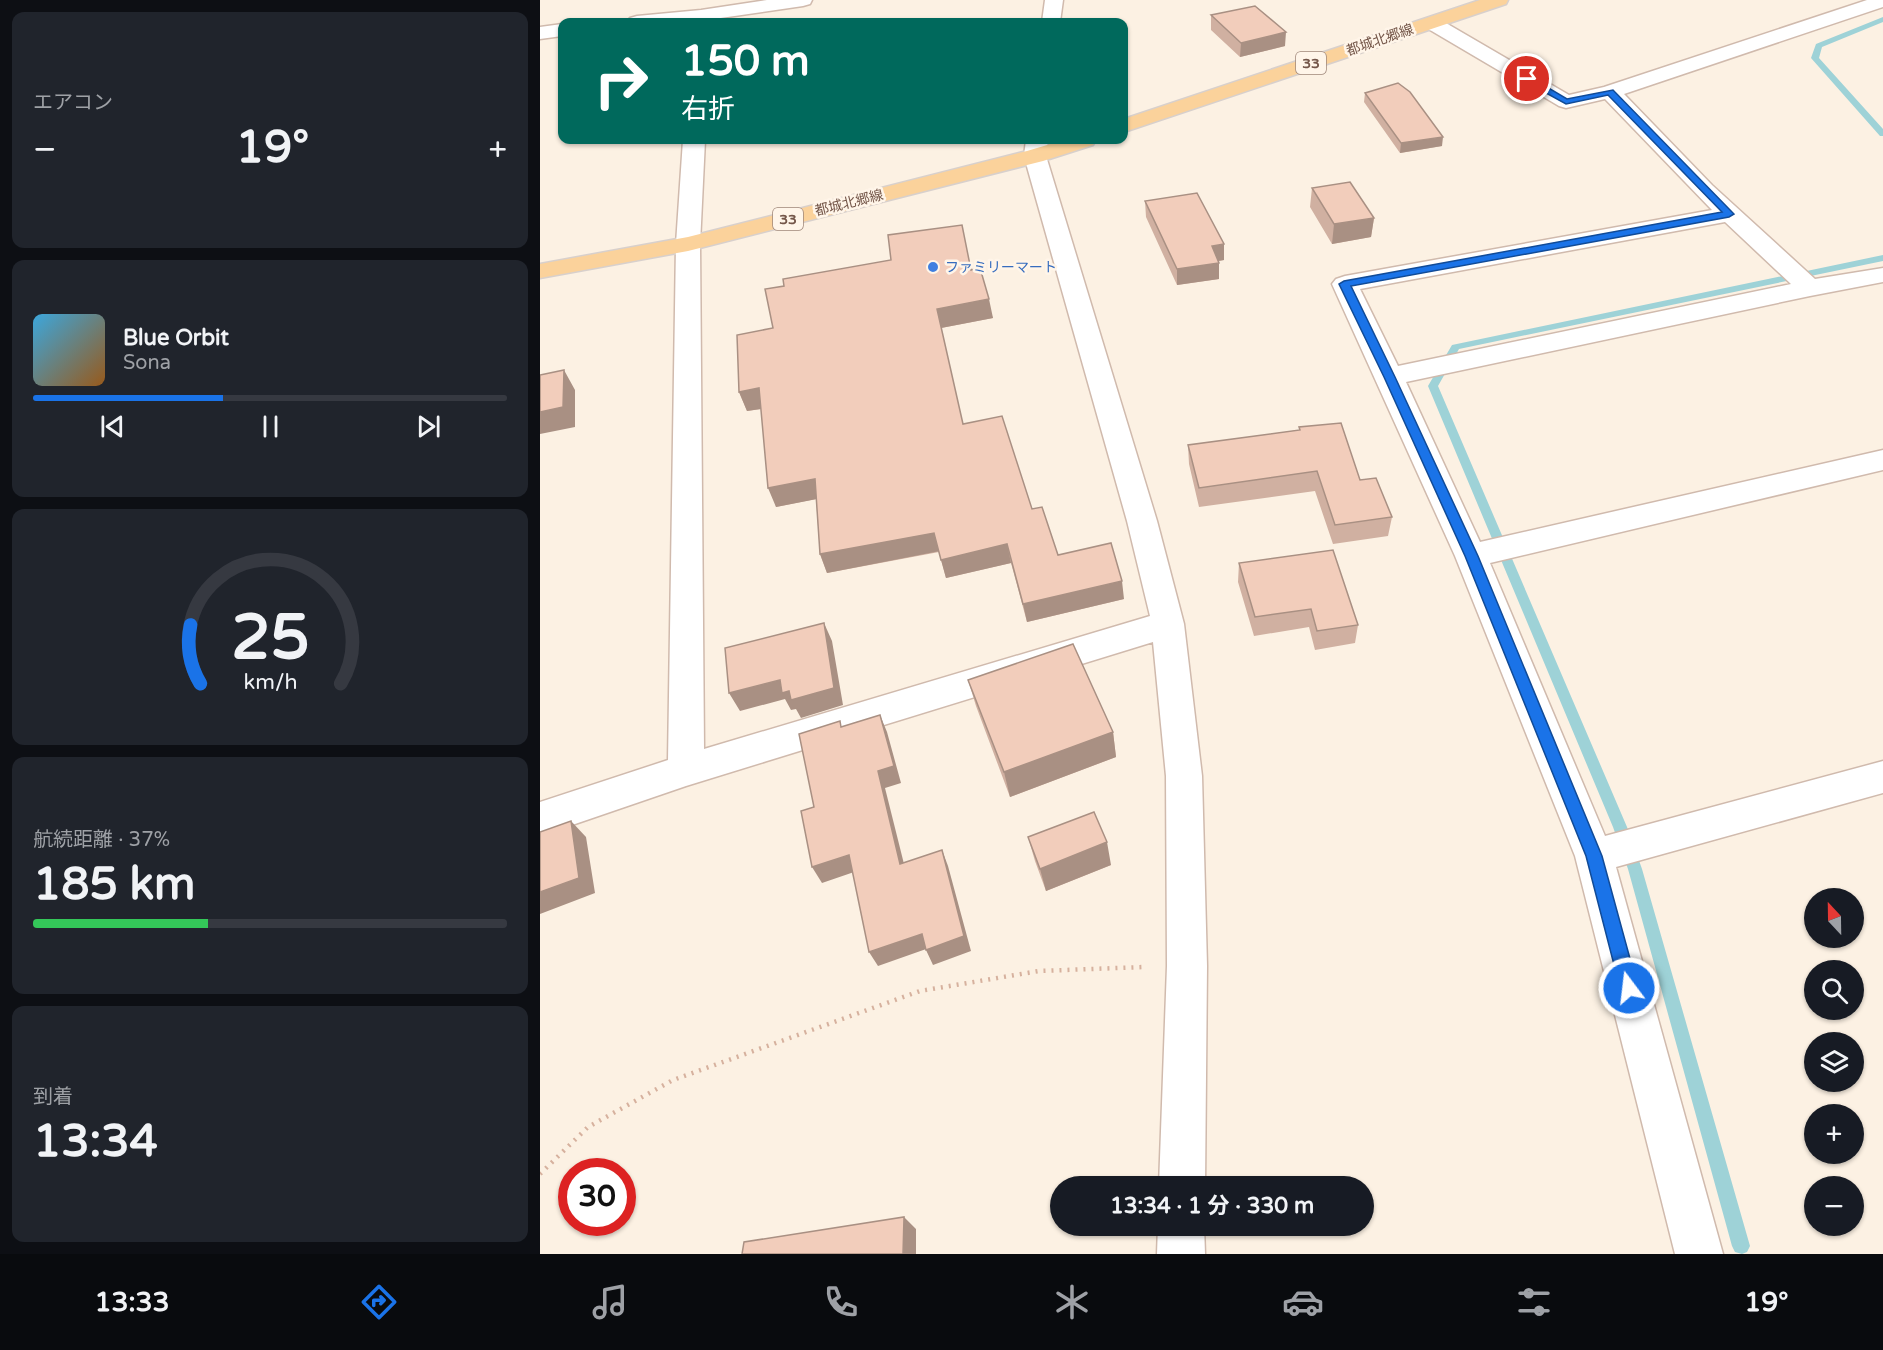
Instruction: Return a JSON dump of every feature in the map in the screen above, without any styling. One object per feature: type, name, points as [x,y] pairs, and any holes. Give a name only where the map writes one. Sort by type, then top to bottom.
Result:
[{"type":"main road","name":"都城北郷線","points":[[1128,125],[1500,0]]},
{"type":"main road","name":"都城北郷線","points":[[540,271],[688,244],[1036,148],[1060,144]]},
{"type":"street","points":[[666,18],[804,0]]},
{"type":"street","points":[[1052,18],[1054,0]]},
{"type":"street","points":[[1432,23],[1566,102],[1610,92],[1883,1]]},
{"type":"street","points":[[540,33],[558,31]]},
{"type":"street","points":[[1610,92],[1729,214],[1810,288]]},
{"type":"street","points":[[686,770],[688,244],[694,144]]},
{"type":"street","points":[[1036,148],[1142,521],[1168,624],[1184,776],[1188,966],[1182,1176]]},
{"type":"street","points":[[1699,1254],[1594,856],[1471,556],[1390,377],[1344,284],[1729,214]]},
{"type":"street","points":[[1390,377],[1810,288],[1883,275]]},
{"type":"street","points":[[1471,556],[1883,460]]},
{"type":"street","points":[[540,819],[686,770],[1168,624]]},
{"type":"street","points":[[1594,856],[1883,777]]},
{"type":"street","points":[[1181,1236],[1181,1254]]},
{"type":"path","points":[[540,1174],[588,1127],[673,1080],[920,991],[1039,971],[1188,966]]},
{"type":"building","points":[[1255,6],[1286,32],[1241,43],[1211,15]]},
{"type":"building","points":[[1398,83],[1410,92],[1443,137],[1401,143],[1365,93]]},
{"type":"building","points":[[1350,182],[1374,218],[1334,224],[1312,188]]},
{"type":"building","points":[[1197,193],[1224,244],[1212,246],[1219,263],[1177,269],[1145,201]]},
{"type":"building","points":[[962,225],[971,270],[980,268],[989,299],[937,309],[963,424],[1002,416],[1032,509],[1042,507],[1058,555],[1111,543],[1122,581],[1023,604],[1007,544],[941,560],[934,533],[820,554],[815,479],[768,488],[759,388],[739,392],[737,335],[773,328],[765,289],[784,286],[783,279],[891,260],[888,235]]},
{"type":"building","points":[[564,370],[563,407],[540,412],[540,375]]},
{"type":"building","points":[[1341,423],[1360,480],[1376,478],[1392,517],[1335,525],[1317,471],[1199,488],[1188,445],[1300,430],[1299,427]]},
{"type":"building","points":[[1333,550],[1358,625],[1317,631],[1311,609],[1255,617],[1239,563]]},
{"type":"building","points":[[824,623],[834,688],[791,700],[789,691],[782,693],[780,680],[729,693],[725,648]]},
{"type":"building","points":[[1073,644],[1113,732],[1004,772],[968,680]]},
{"type":"building","points":[[880,715],[894,766],[878,771],[900,864],[942,850],[964,936],[926,950],[922,934],[869,952],[849,855],[812,867],[801,811],[814,807],[799,734],[840,721],[841,727]]},
{"type":"building","points":[[1094,812],[1107,842],[1040,869],[1028,837]]},
{"type":"building","points":[[571,821],[579,878],[540,892],[540,832]]},
{"type":"building","points":[[904,1217],[903,1254],[742,1254],[744,1242]]},
{"type":"waterway","points":[[1883,19],[1819,46],[1815,58],[1883,134]]},
{"type":"waterway","points":[[1741,1246],[1635,869],[1620,827],[1433,386],[1455,347],[1883,258]]},
{"type":"place","name":"ファミリーマート","points":[[933,267]]},
{"type":"route","points":[[1527,79],[1566,102],[1610,92],[1729,214],[1344,284],[1390,377],[1471,556],[1594,856],[1629,988]]}]
